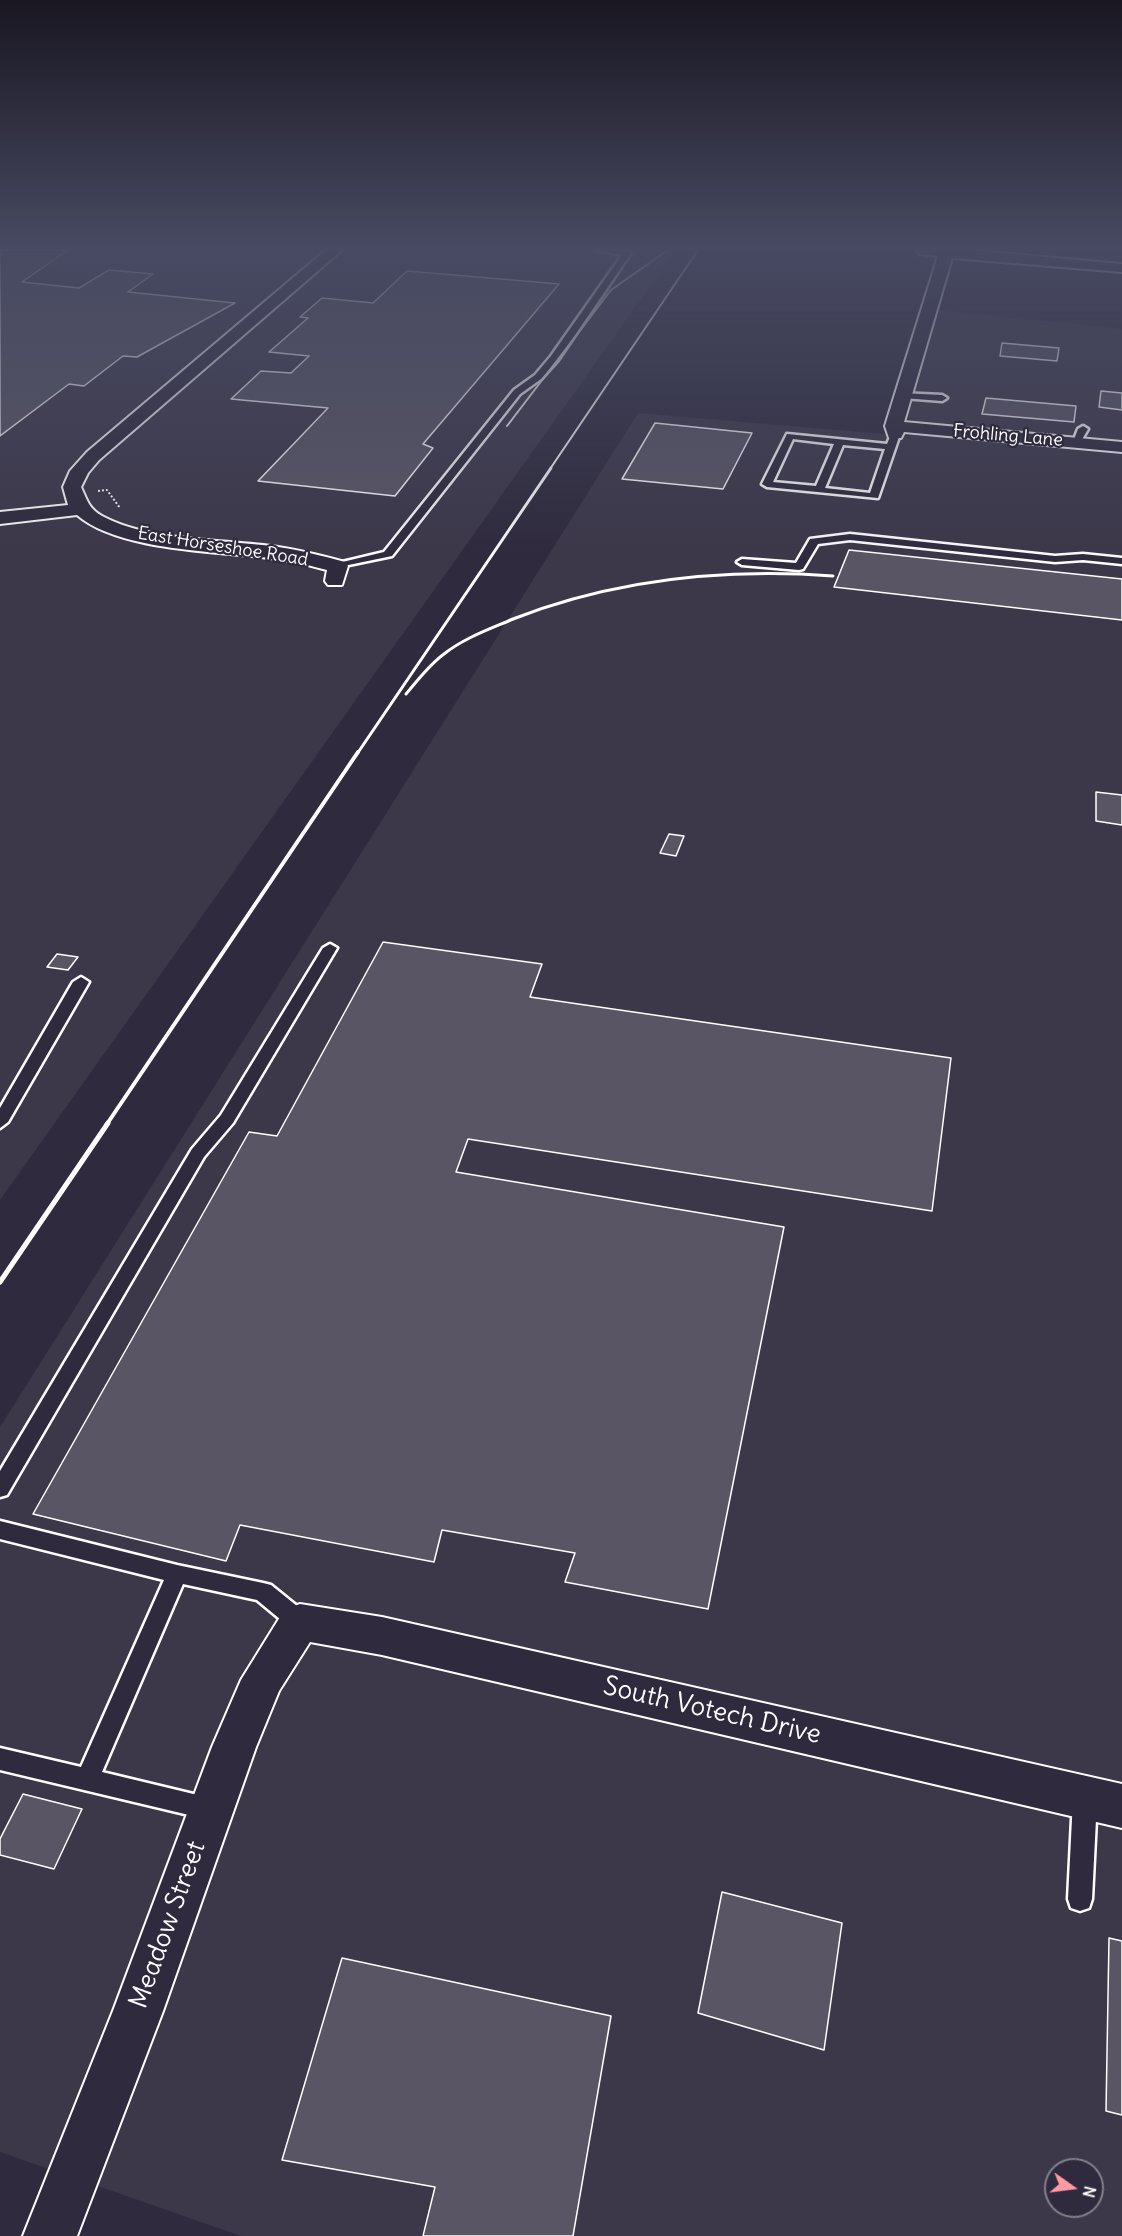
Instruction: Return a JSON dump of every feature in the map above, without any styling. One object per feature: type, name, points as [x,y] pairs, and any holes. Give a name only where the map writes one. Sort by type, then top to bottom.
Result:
[{"type":"street","points":[[0,518],[81,509],[72,487],[79,471],[93,456],[212,354]]},
{"type":"street","points":[[893,436],[915,354]]},
{"type":"street","name":"Frohling Lane","points":[[893,436],[1079,436],[1122,447]]},
{"type":"street","name":"East Horseshoe Road","points":[[81,509],[96,520],[127,532],[167,540],[281,554],[336,574]]},
{"type":"street","name":"South Votech Drive","points":[[300,1622],[382,1636],[1103,1802]]},
{"type":"street","name":"Meadow Street","points":[[50,2236],[138,2011],[210,1809],[262,1680],[300,1622]]},
{"type":"lane","points":[[336,574],[388,554],[517,392],[532,384],[557,354]]},
{"type":"lane","points":[[903,395],[942,398]]},
{"type":"lane","points":[[790,436],[839,441],[893,436],[873,496],[767,484],[790,436]]},
{"type":"lane","points":[[819,490],[839,441]]},
{"type":"lane","points":[[742,562],[799,567],[814,542],[850,537],[1055,560],[1083,557],[1122,561]]},
{"type":"lane","points":[[0,1489],[198,1153],[227,1119],[330,948]]},
{"type":"lane","points":[[0,1122],[81,982]]},
{"type":"lane","points":[[0,1530],[177,1574],[263,1592],[300,1622]]},
{"type":"lane","points":[[87,1780],[177,1574]]},
{"type":"lane","points":[[0,1759],[210,1809]]},
{"type":"lane","points":[[1080,1899],[1103,1802]]},
{"type":"shaded area","points":[[0,354],[602,354],[0,1200]]},
{"type":"shaded area","points":[[925,354],[1122,354],[1122,2236],[241,2236],[0,2152],[0,1427],[638,413],[908,436],[916,433],[918,424],[907,417]]},
{"type":"building","points":[[0,354],[142,354],[137,357],[123,356],[84,386],[69,384],[0,436]]},
{"type":"building","points":[[292,354],[499,354],[423,444],[433,448],[395,496],[258,481],[328,408],[231,399],[261,371],[291,373],[309,356]]},
{"type":"building","points":[[1000,354],[1058,354],[1057,361]]},
{"type":"building","points":[[1101,391],[1122,393],[1122,410],[1099,407]]},
{"type":"building","points":[[986,398],[1076,406],[1074,422],[982,414]]},
{"type":"building","points":[[655,423],[752,433],[723,489],[622,479]]},
{"type":"building","points":[[849,550],[1122,579],[1122,620],[834,587]]},
{"type":"building","points":[[1096,792],[1122,795],[1122,825],[1096,821]]},
{"type":"building","points":[[669,834],[684,836],[676,856],[660,853]]},
{"type":"building","points":[[383,942],[542,964],[530,997],[951,1058],[932,1211],[468,1139],[456,1172],[784,1227],[708,1609],[565,1582],[575,1553],[442,1530],[434,1562],[240,1525],[226,1561],[33,1514],[249,1132],[277,1136]]},
{"type":"building","points":[[57,954],[78,957],[68,970],[47,967]]},
{"type":"building","points":[[23,1794],[82,1809],[54,1869],[0,1855],[0,1839]]},
{"type":"building","points":[[722,1892],[842,1923],[824,2050],[698,2013]]},
{"type":"building","points":[[1109,1938],[1122,1941],[1122,2115],[1106,2111]]},
{"type":"building","points":[[342,1958],[611,2016],[573,2236],[423,2236],[435,2187],[282,2160]]},
{"type":"railway","points":[[507,426],[562,354]]},
{"type":"railway","points":[[550,469],[627,354]]},
{"type":"railway","points":[[357,754],[551,468]]},
{"type":"railway","points":[[406,694],[424,673],[452,648],[513,619],[591,594],[631,586],[711,576],[752,574],[833,576]]},
{"type":"railway","points":[[107,1124],[358,752]]},
{"type":"railway","points":[[0,1282],[108,1123]]}]
